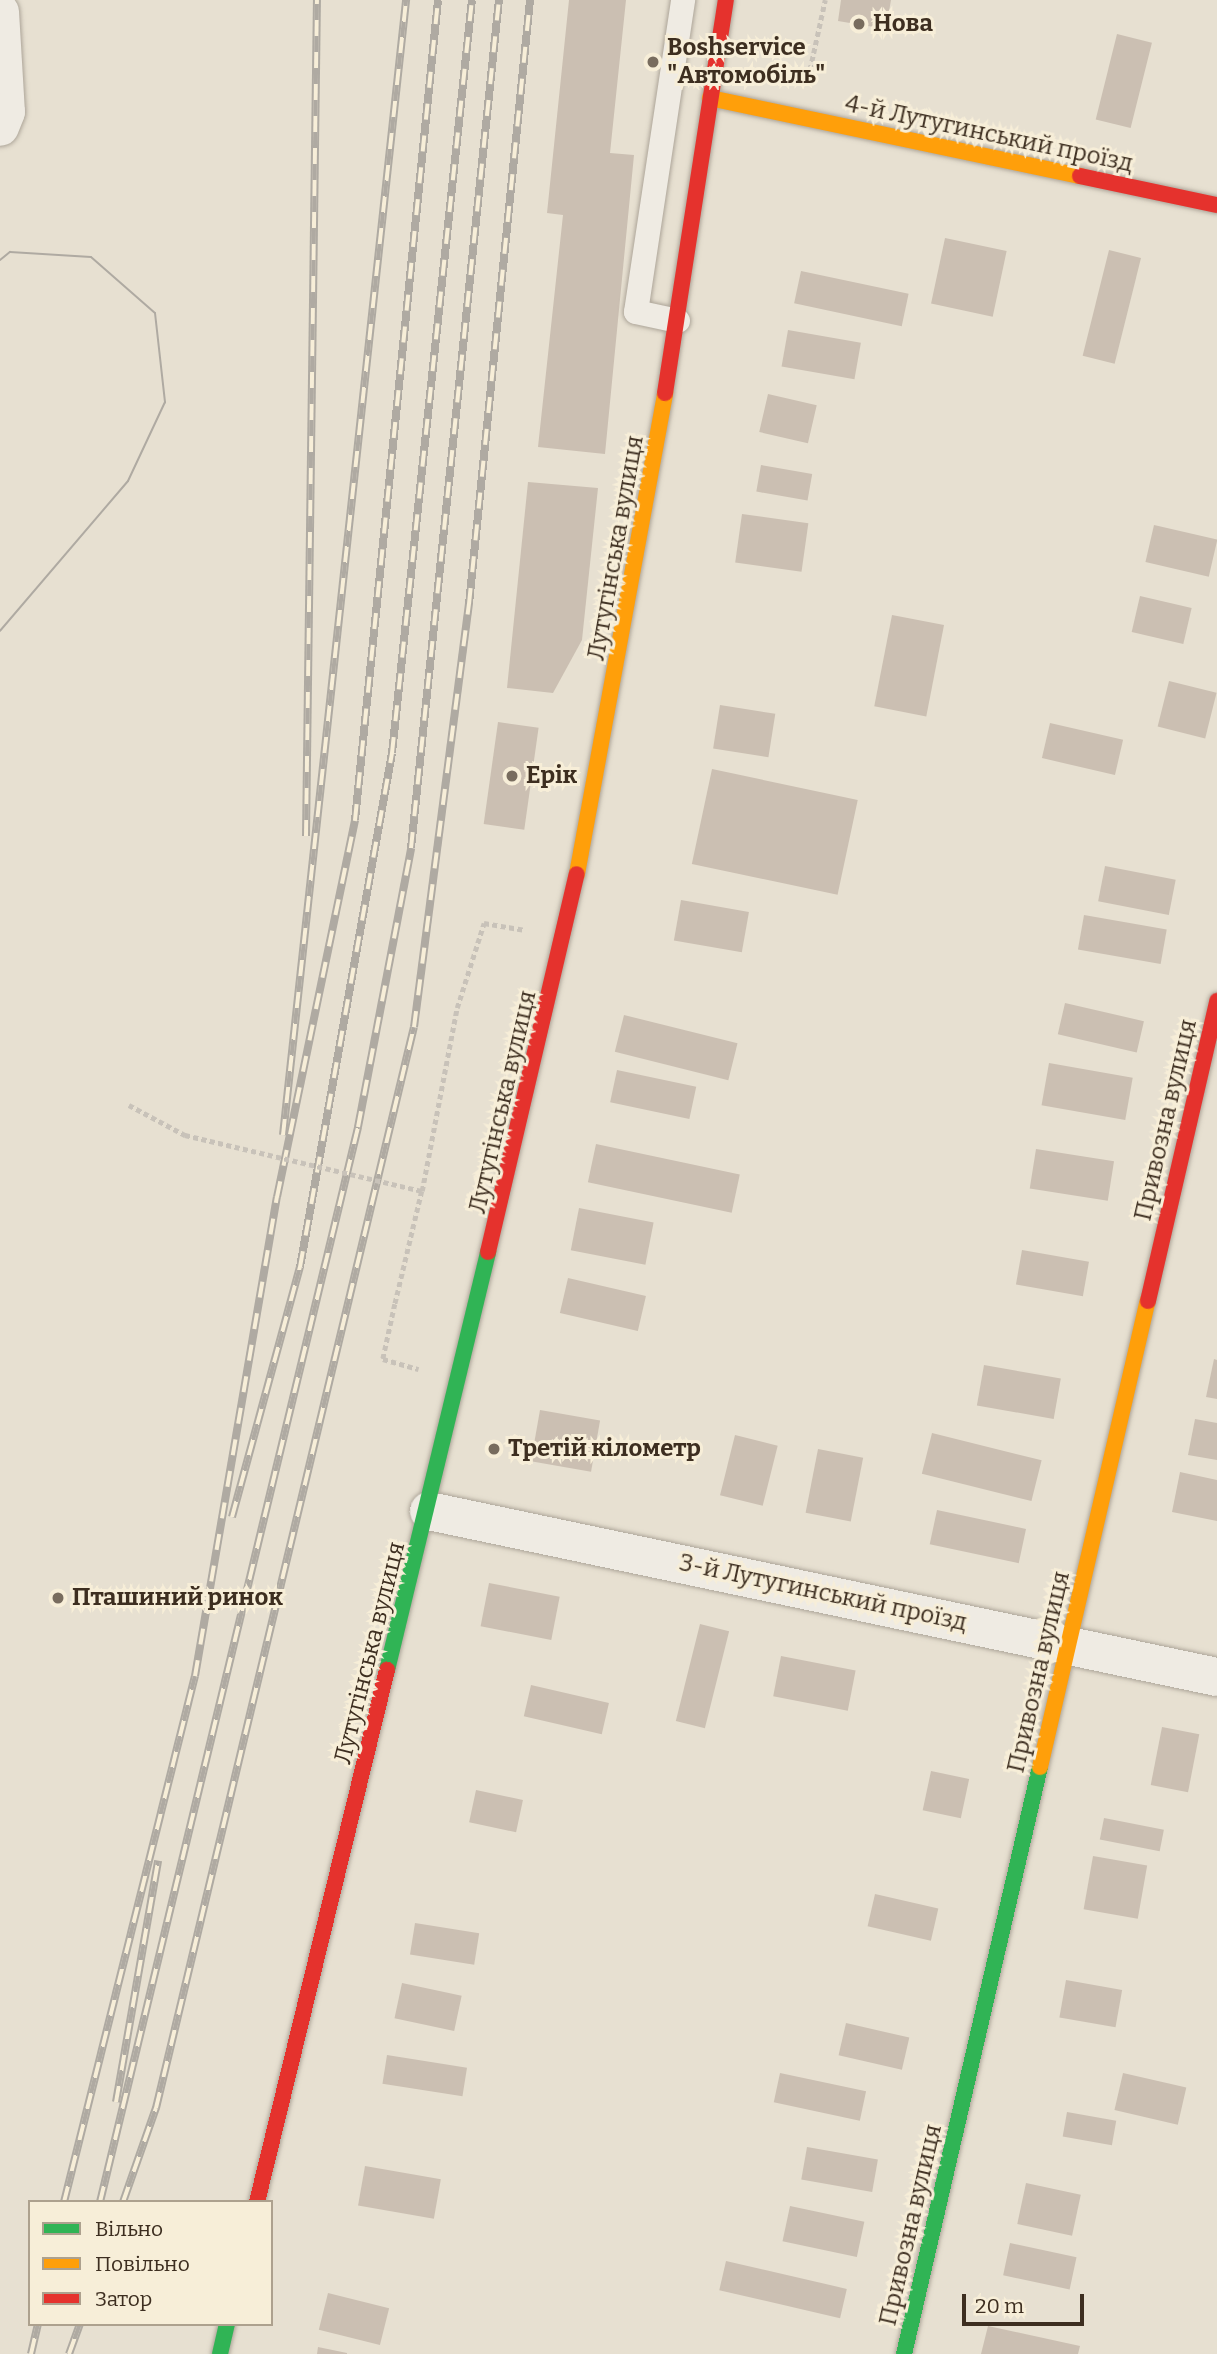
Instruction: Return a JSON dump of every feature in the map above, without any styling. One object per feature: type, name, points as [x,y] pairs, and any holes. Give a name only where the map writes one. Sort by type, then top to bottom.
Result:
[{"type":"main road","name":"Лутугінська вулиця","points":[[257,2200],[429,1511],[565,937],[678,321],[726,0]]},
{"type":"main road","name":"4-й Лутугинський проїзд","points":[[710,98],[1217,205]]},
{"type":"main road","name":"Привозна вулиця","points":[[904,2354],[1217,1001]]},
{"type":"main road","points":[[220,2354],[227,2326]]},
{"type":"street","points":[[0,12],[6,112],[0,127]]},
{"type":"street","name":"3-й Лутугинський проїзд","points":[[429,1511],[1217,1677]]},
{"type":"lane","points":[[678,321],[636,312],[683,0]]},
{"type":"path","points":[[800,117],[825,0]]},
{"type":"path","points":[[460,1380],[383,1359],[422,1191],[457,1008],[484,922],[565,937]]},
{"type":"path","points":[[129,1105],[185,1135],[422,1191]]},
{"type":"building","points":[[569,0],[626,0],[610,153],[634,155],[605,454],[538,447],[563,215],[547,213]]},
{"type":"building","points":[[841,0],[891,0],[886,29],[838,21]]},
{"type":"building","points":[[1117,34],[1152,43],[1131,128],[1096,119]]},
{"type":"building","points":[[945,238],[1007,251],[993,317],[931,304]]},
{"type":"building","points":[[1109,250],[1141,258],[1115,364],[1083,356]]},
{"type":"building","points":[[801,271],[909,294],[902,326],[794,303]]},
{"type":"building","points":[[788,330],[861,343],[854,379],[782,366]]},
{"type":"building","points":[[768,394],[817,405],[808,443],[759,432]]},
{"type":"building","points":[[761,465],[812,474],[808,501],[756,492]]},
{"type":"building","points":[[528,482],[598,488],[582,640],[553,693],[507,688]]},
{"type":"building","points":[[742,514],[808,523],[802,572],[735,563]]},
{"type":"building","points":[[1154,525],[1217,540],[1209,577],[1145,562]]},
{"type":"building","points":[[1140,596],[1192,608],[1183,644],[1132,632]]},
{"type":"building","points":[[892,615],[944,625],[926,716],[874,706]]},
{"type":"building","points":[[1169,681],[1217,693],[1205,738],[1158,727]]},
{"type":"building","points":[[720,705],[775,714],[768,757],[713,748]]},
{"type":"building","name":"Ерік","points":[[498,722],[539,728],[524,830],[484,824]]},
{"type":"building","points":[[1050,723],[1123,740],[1115,775],[1042,758]]},
{"type":"building","points":[[712,769],[858,800],[838,895],[692,864]]},
{"type":"building","points":[[1105,866],[1176,880],[1169,915],[1098,901]]},
{"type":"building","points":[[681,900],[749,912],[742,952],[674,940]]},
{"type":"building","points":[[1084,915],[1167,930],[1161,964],[1078,949]]},
{"type":"building","points":[[1065,1003],[1144,1021],[1137,1052],[1058,1034]]},
{"type":"building","points":[[624,1015],[738,1043],[728,1080],[615,1052]]},
{"type":"building","points":[[1049,1063],[1133,1078],[1125,1120],[1042,1105]]},
{"type":"building","points":[[617,1070],[696,1087],[689,1119],[610,1102]]},
{"type":"building","points":[[596,1144],[740,1175],[732,1213],[588,1182]]},
{"type":"building","points":[[1036,1149],[1114,1161],[1108,1201],[1030,1189]]},
{"type":"building","points":[[579,1208],[654,1223],[645,1265],[571,1250]]},
{"type":"building","points":[[1022,1250],[1089,1262],[1083,1296],[1016,1284]]},
{"type":"building","points":[[568,1278],[646,1296],[638,1331],[560,1313]]},
{"type":"building","points":[[1214,1359],[1217,1360],[1217,1399],[1206,1397]]},
{"type":"building","points":[[984,1365],[1061,1379],[1054,1419],[977,1405]]},
{"type":"building","points":[[540,1410],[600,1421],[591,1472],[531,1461]]},
{"type":"building","points":[[1195,1419],[1217,1423],[1217,1460],[1188,1455]]},
{"type":"building","points":[[932,1433],[1042,1460],[1031,1501],[922,1474]]},
{"type":"building","points":[[735,1435],[778,1446],[763,1506],[720,1495]]},
{"type":"building","points":[[818,1449],[863,1458],[851,1522],[806,1513]]},
{"type":"building","points":[[1180,1472],[1217,1480],[1217,1521],[1172,1512]]},
{"type":"building","points":[[937,1510],[1026,1529],[1019,1563],[930,1544]]},
{"type":"building","points":[[489,1583],[560,1597],[551,1640],[481,1626]]},
{"type":"building","points":[[700,1624],[729,1631],[705,1728],[676,1721]]},
{"type":"building","points":[[781,1656],[856,1671],[848,1711],[773,1696]]},
{"type":"building","points":[[531,1685],[609,1703],[602,1734],[524,1716]]},
{"type":"building","points":[[1162,1727],[1199,1734],[1188,1792],[1151,1785]]},
{"type":"building","points":[[931,1771],[969,1779],[961,1818],[923,1810]]},
{"type":"building","points":[[476,1790],[523,1800],[516,1832],[469,1822]]},
{"type":"building","points":[[1104,1818],[1164,1830],[1160,1851],[1100,1840]]},
{"type":"building","points":[[1093,1856],[1147,1866],[1138,1919],[1084,1909]]},
{"type":"building","points":[[875,1894],[938,1909],[931,1941],[868,1926]]},
{"type":"building","points":[[415,1923],[479,1933],[474,1965],[410,1955]]},
{"type":"building","points":[[1066,1980],[1122,1990],[1116,2027],[1059,2017]]},
{"type":"building","points":[[402,1983],[462,1996],[454,2031],[395,2018]]},
{"type":"building","points":[[846,2023],[909,2038],[902,2070],[839,2055]]},
{"type":"building","points":[[387,2055],[467,2068],[462,2096],[382,2084]]},
{"type":"building","points":[[780,2073],[866,2091],[860,2121],[774,2102]]},
{"type":"building","points":[[1123,2073],[1186,2088],[1178,2125],[1114,2110]]},
{"type":"building","points":[[1067,2112],[1116,2121],[1112,2145],[1063,2137]]},
{"type":"building","points":[[807,2147],[878,2160],[872,2192],[801,2179]]},
{"type":"building","points":[[365,2166],[441,2179],[434,2219],[358,2205]]},
{"type":"building","points":[[1026,2183],[1081,2195],[1072,2236],[1017,2224]]},
{"type":"building","points":[[790,2206],[864,2222],[857,2257],[783,2241]]},
{"type":"building","points":[[1010,2243],[1077,2257],[1070,2289],[1003,2275]]},
{"type":"building","points":[[726,2261],[847,2289],[840,2318],[719,2290]]},
{"type":"building","points":[[328,2293],[389,2308],[380,2345],[319,2330]]},
{"type":"building","points":[[988,2326],[1080,2346],[1078,2354],[981,2354]]},
{"type":"building","points":[[318,2347],[347,2353],[347,2354],[317,2354]]},
{"type":"tram line","points":[[0,260],[10,252],[91,257],[155,313],[165,402],[128,481],[0,631]]},
{"type":"railway","points":[[306,836],[317,0]]},
{"type":"railway","points":[[283,1135],[406,0]]},
{"type":"railway","points":[[64,2200],[195,1676],[277,1197],[355,820],[438,0]]},
{"type":"railway","points":[[232,1517],[300,1267],[392,753],[472,0]]},
{"type":"railway","points":[[100,2200],[358,1127],[411,848],[499,0]]},
{"type":"railway","points":[[124,2200],[156,2108],[414,1027],[469,604],[530,0]]},
{"type":"railway","points":[[116,2102],[158,1861]]},
{"type":"railway","points":[[31,2354],[38,2326]]},
{"type":"railway","points":[[69,2354],[79,2326]]},
{"type":"traffic: fast","points":[[387,1670],[488,1252]]},
{"type":"traffic: fast","points":[[904,2354],[1040,1767]]},
{"type":"traffic: fast","points":[[220,2354],[227,2326]]},
{"type":"traffic: slow","points":[[710,98],[1080,176]]},
{"type":"traffic: slow","points":[[577,874],[665,393]]},
{"type":"traffic: slow","points":[[1040,1767],[1148,1301]]},
{"type":"traffic: jam","points":[[665,393],[726,0]]},
{"type":"traffic: jam","points":[[1080,176],[1217,205]]},
{"type":"traffic: jam","points":[[488,1252],[577,874]]},
{"type":"traffic: jam","points":[[1148,1301],[1217,1001]]},
{"type":"traffic: jam","points":[[257,2200],[387,1670]]},
{"type":"place","name":"Нова","points":[[859,24]]},
{"type":"place","name":"Boshservice \"Автомобіль\"","points":[[653,62]]},
{"type":"place","name":"Ерік","points":[[512,776]]},
{"type":"place","name":"Третій кілометр","points":[[494,1449]]},
{"type":"place","name":"Пташиний ринок","points":[[58,1598]]}]
